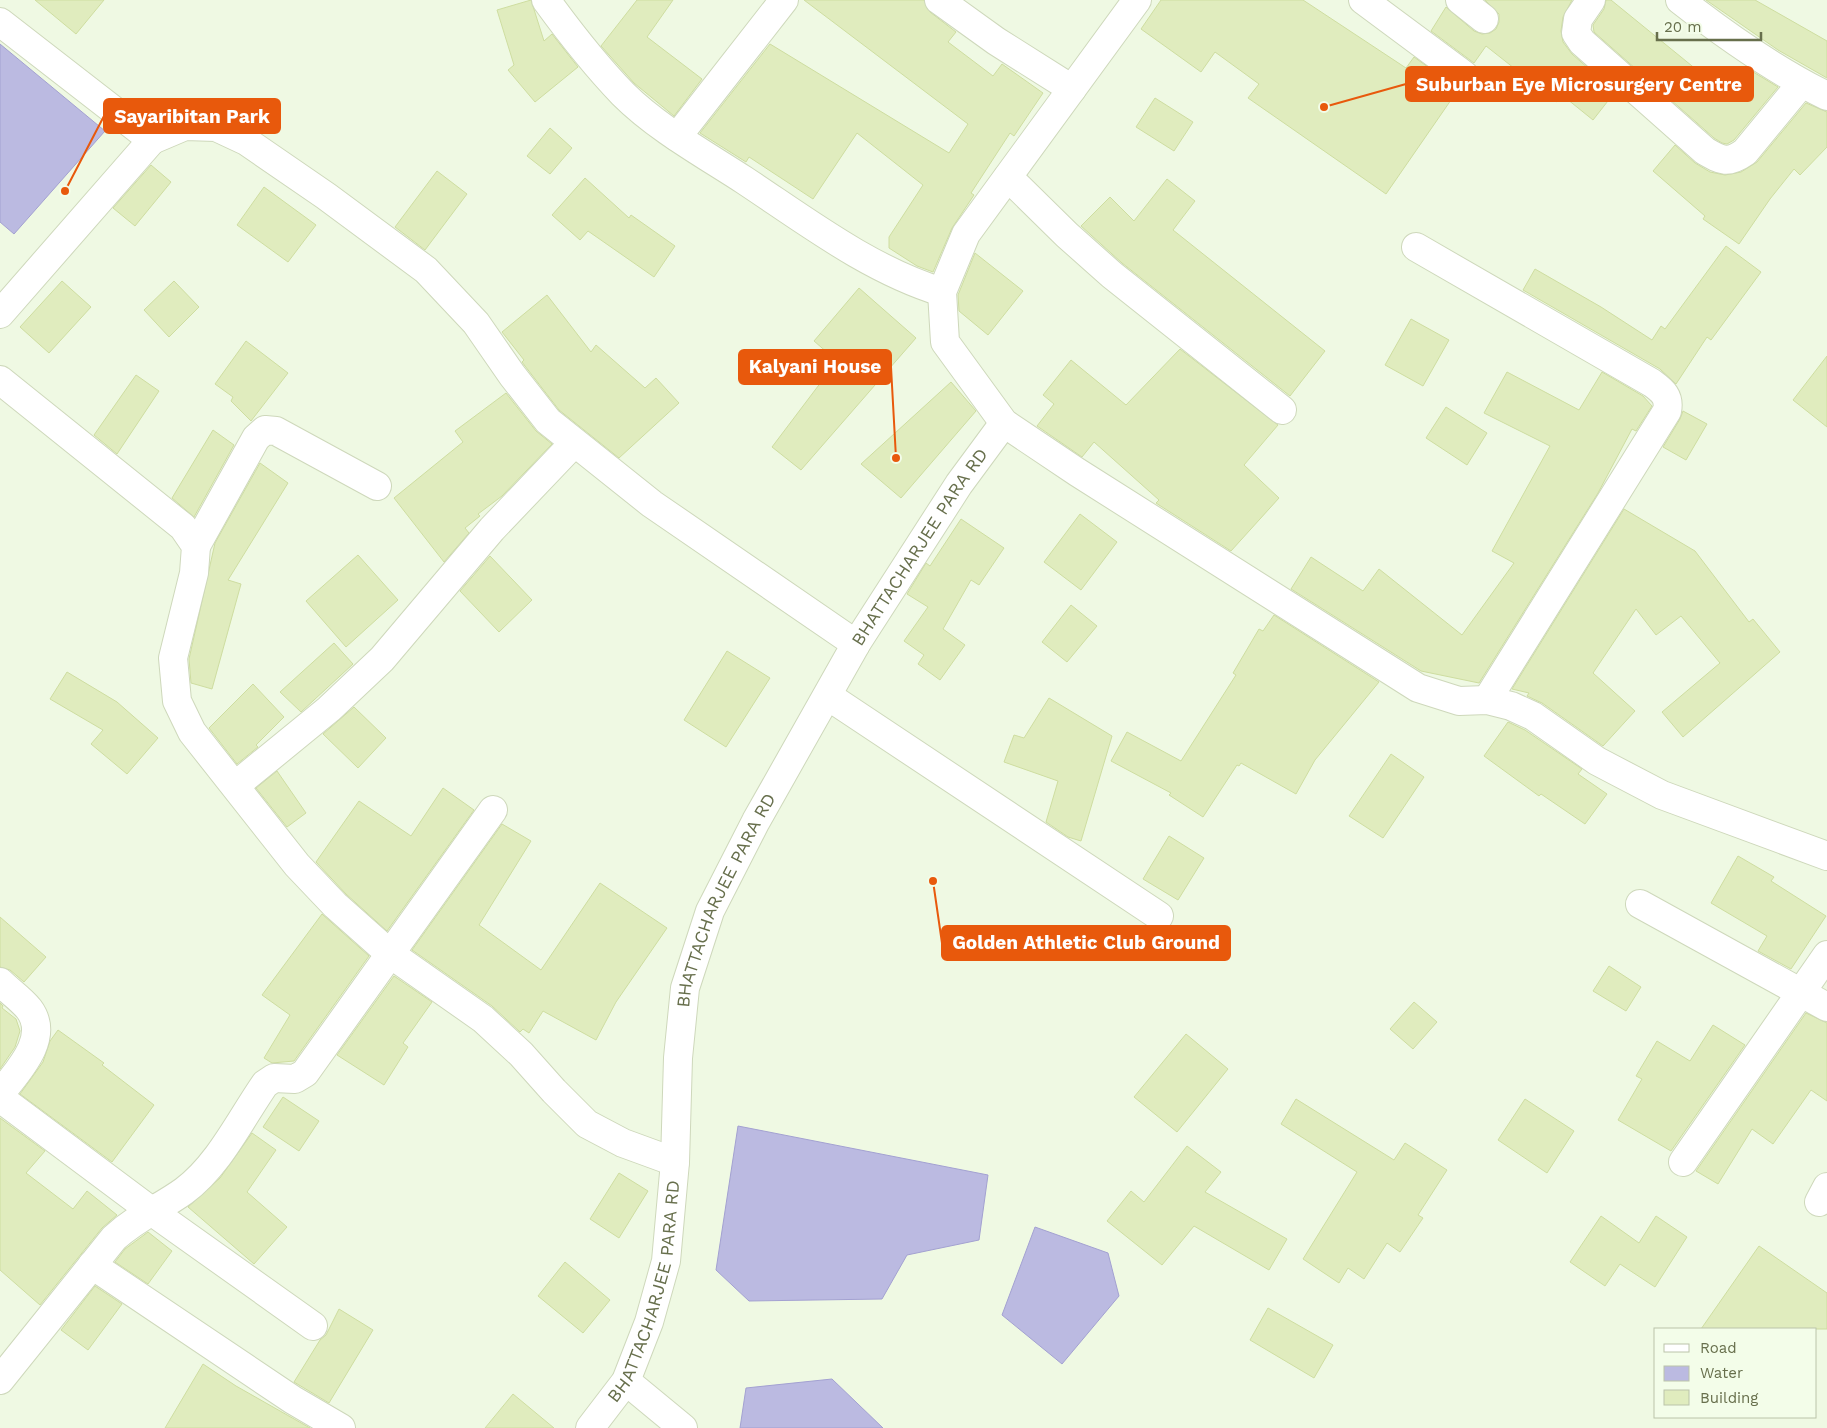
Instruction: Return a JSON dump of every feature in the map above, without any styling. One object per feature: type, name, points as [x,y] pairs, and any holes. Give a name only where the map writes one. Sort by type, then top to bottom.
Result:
[{"type":"street","points":[[546,0],[581,47],[624,95],[677,137],[879,265],[915,284],[942,292]]},
{"type":"street","points":[[677,137],[784,0]]},
{"type":"street","points":[[939,0],[996,41],[1072,89]]},
{"type":"street","points":[[1137,0],[966,234],[942,292],[945,342],[1004,423],[1101,488],[1418,688],[1458,701],[1487,700],[1511,706],[1533,716],[1597,761],[1662,795],[1827,856]]},
{"type":"street","points":[[1363,0],[1464,75]]},
{"type":"street","points":[[1460,0],[1484,19]]},
{"type":"street","points":[[1591,0],[1578,19],[1576,32],[1582,42],[1705,151],[1721,160],[1734,159],[1745,152],[1801,84]]},
{"type":"street","points":[[1680,0],[1731,40],[1801,84],[1827,96]]},
{"type":"street","points":[[0,22],[152,140]]},
{"type":"street","points":[[0,314],[152,140],[184,126],[216,127],[246,141],[326,196],[426,270],[476,323],[512,375],[548,421],[574,443],[652,504],[856,644]]},
{"type":"street","points":[[1008,177],[1067,235],[1112,275],[1282,410]]},
{"type":"street","points":[[1416,247],[1652,383],[1663,391],[1669,401],[1667,411],[1487,700]]},
{"type":"street","points":[[0,380],[183,527],[196,546]]},
{"type":"street","name":"BHATTACHARJEE PARA RD","points":[[590,1428],[626,1381],[649,1322],[666,1261],[675,1162],[678,1058],[685,988],[708,920],[756,821],[856,644],[959,484],[1004,423]]},
{"type":"street","points":[[377,486],[276,431],[265,430],[256,438],[196,546],[194,572],[173,658],[177,701],[192,732],[236,785],[297,865],[335,905],[389,953],[483,1019],[521,1054],[554,1091],[588,1124],[623,1143],[675,1162]]},
{"type":"street","points":[[236,785],[329,709],[382,659],[492,529],[574,443]]},
{"type":"street","points":[[828,696],[1159,916]]},
{"type":"street","points":[[0,1380],[92,1265],[126,1227],[150,1210],[184,1191],[212,1163],[265,1084],[274,1078],[295,1079],[304,1073],[493,810]]},
{"type":"street","points":[[1640,904],[1827,1007]]},
{"type":"street","points":[[1683,1162],[1827,954]]},
{"type":"street","points":[[0,982],[30,1010],[37,1034],[28,1058],[0,1094]]},
{"type":"street","points":[[0,1098],[150,1210],[313,1326]]},
{"type":"street","points":[[92,1265],[293,1400],[341,1428]]},
{"type":"street","points":[[626,1381],[683,1428]]},
{"type":"water","points":[[0,44],[105,131],[14,234],[0,222]]},
{"type":"water","points":[[738,1126],[988,1175],[979,1240],[907,1255],[882,1299],[749,1301],[716,1270]]},
{"type":"water","points":[[1035,1227],[1108,1253],[1119,1296],[1062,1364],[1002,1315]]},
{"type":"water","points":[[832,1379],[883,1428],[740,1428],[746,1388]]},
{"type":"building","points":[[35,0],[104,0],[76,34]]},
{"type":"building","points":[[531,0],[544,41],[552,34],[578,67],[535,102],[508,70],[514,65],[497,10]]},
{"type":"building","points":[[637,0],[673,0],[647,37],[702,79],[674,116],[634,83],[601,46]]},
{"type":"building","points":[[804,0],[924,0],[930,12],[956,32],[948,42],[993,76],[1002,64],[1043,93],[1014,136],[1010,133],[971,193],[974,195],[952,228],[933,272],[917,266],[889,248],[889,237],[923,185],[857,133],[813,199],[749,157],[746,162],[700,133],[770,44],[949,153],[968,124]]},
{"type":"building","points":[[1161,0],[1303,0],[1406,68],[1414,57],[1457,88],[1451,100],[1386,194],[1248,98],[1259,84],[1215,52],[1201,72],[1141,29]]},
{"type":"building","points":[[1485,0],[1572,0],[1563,17],[1561,31],[1563,42],[1572,54],[1615,92],[1593,120],[1562,95],[1557,102],[1486,46],[1474,63],[1431,31],[1446,7],[1474,31],[1482,34],[1490,33],[1496,29],[1499,22],[1499,14]]},
{"type":"building","points":[[1606,0],[1611,0],[1724,92],[1745,67],[1778,87],[1734,140],[1727,144],[1722,143],[1594,32],[1593,25],[1604,9]]},
{"type":"building","points":[[1706,0],[1755,0],[1827,41],[1827,78],[1778,50]]},
{"type":"building","points":[[1155,98],[1193,122],[1174,151],[1136,127]]},
{"type":"building","points":[[1806,103],[1827,112],[1827,147],[1800,175],[1794,169],[1770,199],[1739,244],[1703,219],[1705,216],[1653,171],[1675,145],[1695,163],[1710,172],[1725,175],[1741,172],[1757,162]]},
{"type":"building","points":[[550,128],[572,148],[550,174],[527,156]]},
{"type":"building","points":[[151,165],[171,182],[135,226],[113,208]]},
{"type":"building","points":[[437,171],[467,194],[425,250],[395,227]]},
{"type":"building","points":[[585,178],[629,218],[631,215],[675,246],[654,277],[588,231],[580,240],[552,215]]},
{"type":"building","points":[[1167,179],[1195,201],[1173,230],[1325,351],[1290,396],[1122,263],[1081,226],[1110,197],[1134,221]]},
{"type":"building","points":[[264,187],[316,225],[288,262],[237,225]]},
{"type":"building","points":[[1726,246],[1761,272],[1711,340],[1707,337],[1676,384],[1660,369],[1523,290],[1535,269],[1601,307],[1652,340],[1661,326],[1665,329]]},
{"type":"building","points":[[975,253],[1023,291],[988,335],[959,311],[958,295]]},
{"type":"building","points":[[62,281],[91,307],[49,353],[20,327]]},
{"type":"building","points":[[174,281],[199,307],[169,337],[144,310]]},
{"type":"building","points":[[859,288],[916,338],[801,470],[772,447],[837,361],[814,341]]},
{"type":"building","points":[[547,295],[591,352],[596,345],[645,388],[656,378],[679,403],[619,458],[559,410],[522,362],[524,360],[502,332]]},
{"type":"building","points":[[1411,319],[1449,340],[1423,386],[1385,365]]},
{"type":"building","points":[[246,341],[288,373],[251,421],[231,401],[233,397],[215,384]]},
{"type":"building","points":[[1180,349],[1278,425],[1244,465],[1279,498],[1231,551],[1156,503],[1159,500],[1094,442],[1082,457],[1037,426],[1054,404],[1043,395],[1071,360],[1126,405]]},
{"type":"building","points":[[1827,356],[1827,427],[1793,400]]},
{"type":"building","points":[[1507,372],[1579,410],[1602,372],[1643,396],[1652,406],[1636,431],[1632,429],[1598,493],[1479,683],[1421,671],[1291,589],[1311,557],[1363,591],[1379,569],[1462,635],[1514,563],[1492,551],[1550,446],[1484,413]]},
{"type":"building","points":[[136,375],[159,391],[117,454],[94,435]]},
{"type":"building","points":[[951,382],[976,411],[901,498],[861,464]]},
{"type":"building","points":[[506,393],[536,431],[552,444],[502,496],[478,514],[480,516],[465,528],[469,533],[444,562],[394,498],[463,442],[455,431]]},
{"type":"building","points":[[1446,407],[1487,433],[1467,465],[1426,438]]},
{"type":"building","points":[[1683,411],[1707,424],[1686,460],[1663,447]]},
{"type":"building","points":[[213,430],[234,445],[194,517],[172,498]]},
{"type":"building","points":[[260,463],[288,483],[228,580],[241,584],[212,689],[191,683],[189,659],[215,543]]},
{"type":"building","points":[[1624,509],[1695,551],[1749,622],[1753,619],[1780,652],[1683,737],[1662,712],[1720,663],[1681,616],[1656,635],[1636,609],[1593,673],[1635,711],[1603,746],[1542,703],[1527,696],[1529,693],[1512,689]]},
{"type":"building","points":[[1080,514],[1117,542],[1081,590],[1044,562]]},
{"type":"building","points":[[961,519],[1004,548],[979,585],[971,580],[943,629],[965,645],[940,680],[918,664],[924,655],[904,641],[928,607],[907,594],[926,563],[930,566]]},
{"type":"building","points":[[358,555],[398,600],[346,647],[306,601]]},
{"type":"building","points":[[490,556],[532,600],[499,632],[460,591]]},
{"type":"building","points":[[1071,605],[1097,626],[1067,662],[1042,642]]},
{"type":"building","points":[[1274,615],[1379,682],[1315,760],[1296,794],[1241,763],[1239,766],[1237,765],[1203,817],[1169,795],[1171,793],[1111,761],[1127,732],[1181,761],[1236,675],[1233,673],[1259,629],[1263,631]]},
{"type":"building","points":[[334,643],[353,664],[301,712],[280,692]]},
{"type":"building","points":[[727,651],[770,678],[726,747],[684,720]]},
{"type":"building","points":[[67,672],[117,702],[158,738],[127,774],[91,744],[103,730],[50,699]]},
{"type":"building","points":[[253,684],[284,717],[256,745],[258,747],[237,764],[209,728]]},
{"type":"building","points":[[1049,698],[1112,736],[1081,841],[1068,837],[1046,822],[1058,781],[1004,762],[1014,735],[1024,738]]},
{"type":"building","points":[[354,707],[386,738],[358,768],[323,734]]},
{"type":"building","points":[[1508,722],[1525,730],[1582,769],[1578,774],[1607,794],[1585,824],[1541,794],[1539,796],[1484,756]]},
{"type":"building","points":[[1391,754],[1424,777],[1383,838],[1349,816]]},
{"type":"building","points":[[277,771],[306,813],[287,827],[256,788]]},
{"type":"building","points":[[443,788],[474,810],[387,931],[346,894],[316,862],[359,801],[411,836]]},
{"type":"building","points":[[502,824],[531,841],[479,925],[541,970],[600,883],[667,928],[616,1002],[596,1040],[543,1011],[529,1033],[523,1029],[520,1032],[492,1006],[412,950]]},
{"type":"building","points":[[1169,836],[1204,858],[1178,900],[1143,879]]},
{"type":"building","points":[[1738,856],[1774,877],[1771,881],[1826,916],[1791,969],[1758,951],[1767,936],[1711,903]]},
{"type":"building","points":[[322,914],[369,956],[294,1061],[272,1063],[264,1058],[290,1015],[262,995]]},
{"type":"building","points":[[0,917],[46,957],[24,982],[10,970],[0,967]]},
{"type":"building","points":[[1609,966],[1641,987],[1626,1011],[1593,991]]},
{"type":"building","points":[[394,976],[432,1002],[403,1043],[408,1047],[384,1085],[337,1055]]},
{"type":"building","points":[[1414,1002],[1437,1022],[1413,1049],[1390,1029]]},
{"type":"building","points":[[0,1003],[3,1006],[2,1008],[16,1019],[20,1031],[15,1047],[0,1069]]},
{"type":"building","points":[[1806,1013],[1827,1023],[1827,1101],[1811,1090],[1773,1144],[1752,1129],[1718,1184],[1696,1171]]},
{"type":"building","points":[[1713,1025],[1745,1045],[1671,1151],[1618,1120],[1642,1079],[1636,1076],[1657,1041],[1690,1061]]},
{"type":"building","points":[[58,1030],[104,1063],[102,1065],[154,1105],[112,1162],[20,1094],[43,1062],[50,1041]]},
{"type":"building","points":[[1186,1034],[1228,1069],[1177,1132],[1134,1097]]},
{"type":"building","points":[[283,1097],[319,1121],[299,1151],[263,1127]]},
{"type":"building","points":[[1296,1099],[1394,1160],[1405,1143],[1447,1170],[1418,1215],[1423,1218],[1400,1252],[1387,1243],[1364,1279],[1348,1268],[1339,1283],[1303,1259],[1357,1172],[1281,1124]]},
{"type":"building","points":[[1525,1099],[1574,1131],[1547,1173],[1498,1140]]},
{"type":"building","points":[[0,1118],[45,1151],[26,1173],[73,1209],[87,1191],[117,1215],[102,1228],[40,1305],[0,1270]]},
{"type":"building","points":[[252,1133],[276,1150],[247,1192],[287,1227],[254,1264],[188,1207],[220,1178]]},
{"type":"building","points":[[1187,1146],[1221,1172],[1205,1192],[1287,1239],[1269,1270],[1194,1226],[1162,1265],[1107,1221],[1131,1191],[1144,1202]]},
{"type":"building","points":[[619,1173],[648,1191],[619,1238],[590,1219]]},
{"type":"building","points":[[1601,1216],[1639,1243],[1656,1216],[1687,1237],[1655,1287],[1620,1264],[1605,1286],[1570,1262]]},
{"type":"building","points":[[148,1232],[172,1251],[148,1284],[115,1262],[125,1249]]},
{"type":"building","points":[[1759,1246],[1827,1293],[1827,1329],[1702,1328]]},
{"type":"building","points":[[565,1262],[610,1300],[583,1333],[538,1296]]},
{"type":"building","points":[[95,1286],[122,1304],[88,1350],[61,1330]]},
{"type":"building","points":[[1268,1308],[1333,1345],[1314,1378],[1250,1340]]},
{"type":"building","points":[[339,1309],[373,1330],[329,1403],[294,1382],[320,1340],[326,1335]]},
{"type":"building","points":[[203,1364],[236,1386],[310,1428],[165,1428]]},
{"type":"building","points":[[513,1394],[554,1428],[485,1428]]},
{"type":"place","name":"Suburban Eye Microsurgery Centre","points":[[1324,107]]},
{"type":"place","name":"Sayaribitan Park","points":[[65,191]]},
{"type":"place","name":"Kalyani House","points":[[896,458]]},
{"type":"place","name":"Golden Athletic Club Ground","points":[[933,881]]}]
